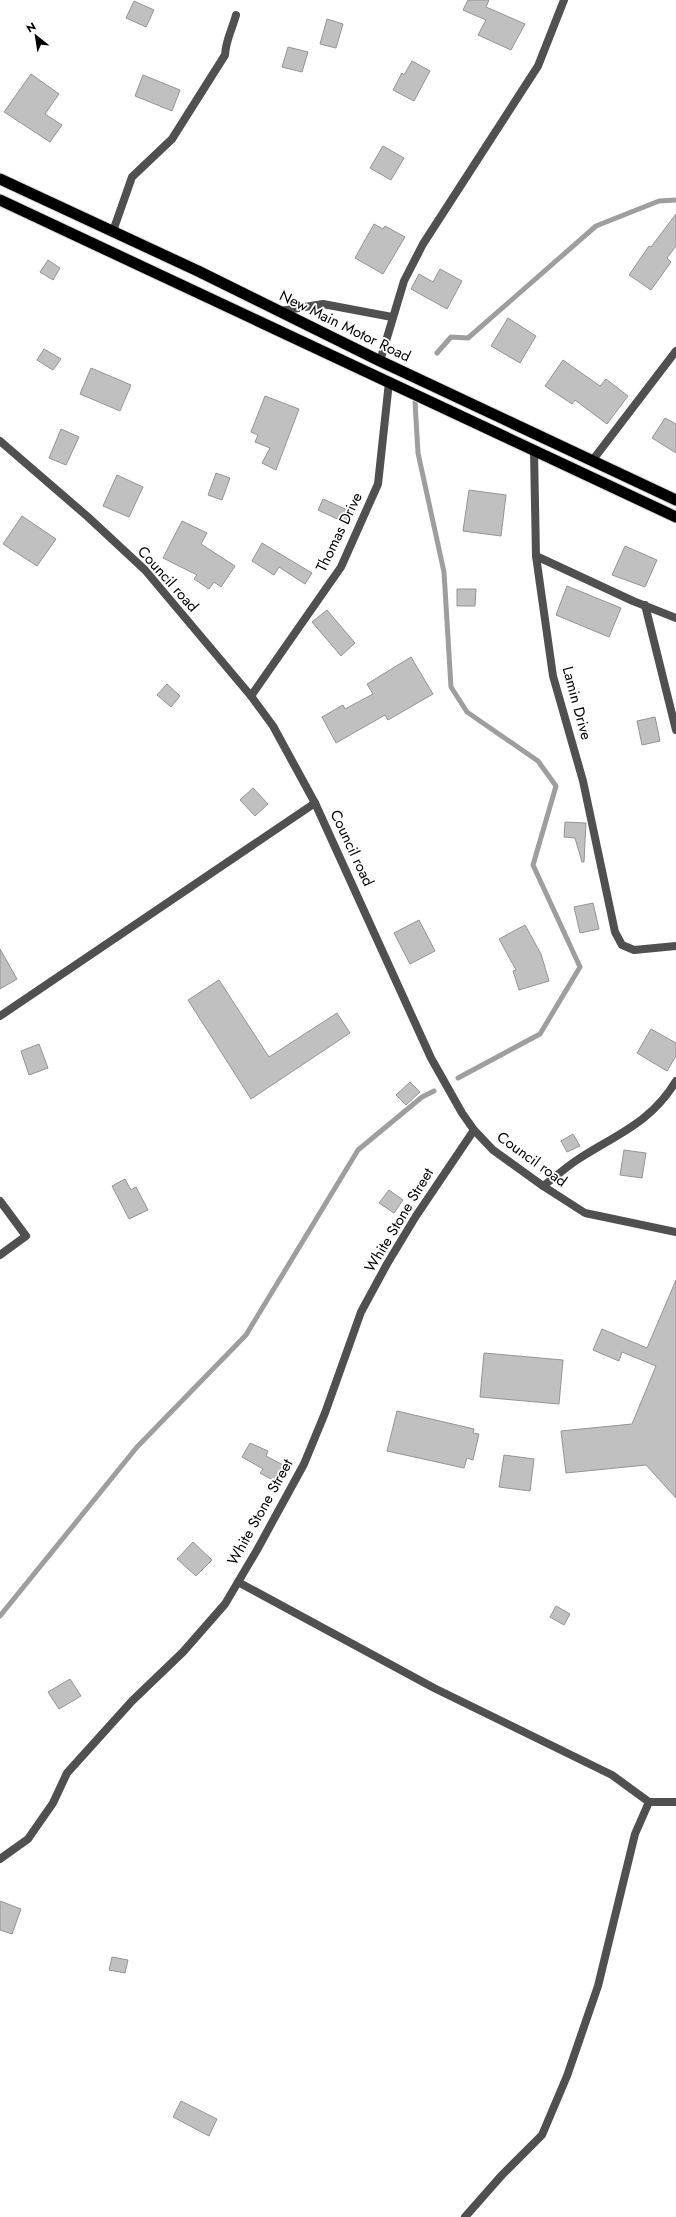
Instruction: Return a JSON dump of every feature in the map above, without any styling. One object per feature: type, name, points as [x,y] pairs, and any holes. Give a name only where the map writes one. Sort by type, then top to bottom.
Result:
[{"type":"highway","name":"New Main Motor Road","points":[[0,179],[113,231],[380,361],[676,500]]},
{"type":"highway","name":"New Main Motor Road","points":[[0,200],[676,517]]},
{"type":"street","points":[[380,361],[404,281],[423,244],[538,66],[564,0]]},
{"type":"street","points":[[113,231],[132,177],[172,139],[225,55],[226,40],[233,27],[236,15]]},
{"type":"street","points":[[280,311],[323,304],[392,317]]},
{"type":"street","points":[[592,461],[676,351]]},
{"type":"street","name":"Thomas Drive","points":[[251,696],[341,567],[378,484],[389,382]]},
{"type":"street","name":"Council road","points":[[0,441],[88,517],[145,570],[251,696],[273,726],[315,803],[431,1058],[462,1113],[474,1130],[493,1150],[543,1186],[585,1213],[676,1232]]},
{"type":"street","name":"Lamin Drive","points":[[534,451],[536,556],[553,676],[583,780],[615,932],[622,945],[634,950],[676,946]]},
{"type":"street","points":[[536,556],[676,618]]},
{"type":"street","points":[[645,605],[676,730]]},
{"type":"street","points":[[0,1016],[315,803]]},
{"type":"street","points":[[543,1186],[577,1160],[630,1130],[667,1096],[676,1081]]},
{"type":"street","name":"White Stone Street","points":[[0,1859],[28,1839],[53,1803],[67,1773],[132,1701],[182,1652],[225,1604],[304,1464],[325,1413],[361,1312],[404,1237],[446,1169],[474,1130]]},
{"type":"street","points":[[0,1201],[26,1236],[0,1255]]},
{"type":"street","points":[[238,1582],[434,1688],[612,1775],[649,1802],[676,1802]]},
{"type":"street","points":[[465,2217],[502,2175],[542,2135],[567,2076],[598,1986],[635,1834],[649,1802]]},
{"type":"building","points":[[468,0],[489,0],[486,7],[525,24],[511,50],[478,35],[486,20],[463,10]]},
{"type":"building","points":[[134,1],[154,10],[146,27],[126,18]]},
{"type":"building","points":[[327,19],[343,24],[336,48],[320,44]]},
{"type":"building","points":[[288,47],[308,52],[302,72],[282,67]]},
{"type":"building","points":[[412,61],[430,71],[414,101],[393,90],[402,73],[404,75]]},
{"type":"building","points":[[31,74],[59,94],[45,114],[62,125],[50,142],[4,112]]},
{"type":"building","points":[[143,75],[180,90],[172,111],[135,96]]},
{"type":"building","points":[[383,146],[404,158],[391,180],[370,168]]},
{"type":"building","points":[[676,214],[676,246],[667,258],[671,262],[651,290],[629,275],[649,246],[651,247]]},
{"type":"building","points":[[374,224],[383,229],[385,226],[405,237],[383,274],[355,258]]},
{"type":"building","points":[[48,260],[60,268],[53,280],[40,272]]},
{"type":"building","points":[[440,269],[462,281],[447,309],[411,289],[419,274],[433,282]]},
{"type":"building","points":[[508,318],[536,336],[520,363],[491,346]]},
{"type":"building","points":[[44,349],[61,359],[53,370],[37,360]]},
{"type":"building","points":[[563,360],[600,386],[606,379],[628,396],[607,424],[575,400],[572,404],[545,386]]},
{"type":"building","points":[[91,368],[131,385],[120,411],[80,394]]},
{"type":"building","points":[[265,396],[299,409],[276,470],[262,463],[270,448],[255,442],[258,435],[251,432]]},
{"type":"building","points":[[665,418],[676,424],[676,453],[652,438]]},
{"type":"building","points":[[61,429],[79,437],[66,465],[49,458]]},
{"type":"building","points":[[216,473],[230,478],[222,500],[208,495]]},
{"type":"building","points":[[117,475],[143,487],[129,517],[103,506]]},
{"type":"building","points":[[469,490],[506,495],[501,536],[463,531]]},
{"type":"building","points":[[323,499],[354,513],[348,524],[318,510]]},
{"type":"building","points":[[22,516],[56,539],[37,566],[3,544]]},
{"type":"building","points":[[182,521],[207,533],[201,544],[235,566],[221,587],[214,582],[209,589],[194,579],[197,575],[163,558]]},
{"type":"building","points":[[262,543],[312,573],[305,584],[279,567],[274,575],[252,561]]},
{"type":"building","points":[[625,546],[657,560],[645,587],[612,575]]},
{"type":"building","points":[[567,586],[621,608],[609,637],[556,615]]},
{"type":"building","points":[[457,589],[476,589],[475,606],[457,606]]},
{"type":"building","points":[[327,610],[355,643],[341,656],[312,622]]},
{"type":"building","points":[[411,657],[433,694],[388,720],[385,715],[336,743],[322,717],[343,705],[345,709],[373,694],[367,684]]},
{"type":"building","points":[[167,684],[180,696],[171,707],[157,695]]},
{"type":"building","points":[[655,717],[660,741],[642,745],[637,721]]},
{"type":"building","points":[[253,788],[268,804],[255,816],[240,800]]},
{"type":"building","points":[[565,822],[586,823],[584,862],[582,862],[575,838],[564,837]]},
{"type":"building","points":[[593,903],[599,929],[580,933],[574,907]]},
{"type":"building","points":[[419,920],[435,951],[410,964],[394,933]]},
{"type":"building","points":[[525,925],[541,954],[549,981],[519,990],[513,971],[516,970],[499,939]]},
{"type":"building","points":[[0,949],[17,979],[0,989]]},
{"type":"building","points":[[219,980],[269,1057],[337,1013],[350,1033],[251,1099],[188,1000]]},
{"type":"building","points":[[651,1029],[676,1043],[676,1056],[667,1071],[637,1053]]},
{"type":"building","points":[[39,1044],[48,1068],[29,1075],[21,1051]]},
{"type":"building","points":[[410,1082],[420,1092],[406,1105],[396,1095]]},
{"type":"building","points":[[573,1134],[580,1146],[567,1152],[561,1141]]},
{"type":"building","points":[[624,1150],[646,1153],[642,1178],[620,1175]]},
{"type":"building","points":[[125,1179],[131,1190],[136,1187],[148,1210],[129,1219],[112,1186]]},
{"type":"building","points":[[389,1190],[403,1200],[394,1213],[379,1203]]},
{"type":"building","points":[[676,1280],[676,1498],[646,1465],[566,1473],[561,1431],[632,1424],[656,1366],[622,1352],[619,1361],[593,1350],[602,1329],[647,1348]]},
{"type":"building","points":[[484,1353],[563,1360],[559,1404],[480,1397]]},
{"type":"building","points":[[397,1411],[474,1429],[473,1433],[479,1434],[473,1460],[467,1458],[464,1468],[387,1451]]},
{"type":"building","points":[[250,1443],[268,1451],[266,1456],[289,1468],[280,1484],[260,1473],[263,1469],[242,1457]]},
{"type":"building","points":[[504,1455],[534,1459],[530,1491],[499,1487]]},
{"type":"building","points":[[193,1542],[212,1560],[196,1576],[177,1559]]},
{"type":"building","points":[[556,1606],[570,1614],[564,1625],[550,1617]]},
{"type":"building","points":[[70,1679],[81,1696],[59,1709],[48,1692]]},
{"type":"building","points":[[0,1901],[21,1909],[12,1934],[0,1930]]},
{"type":"building","points":[[112,1957],[128,1960],[125,1973],[109,1970]]},
{"type":"building","points":[[181,2101],[217,2119],[209,2136],[173,2117]]},
{"type":"waterway","points":[[437,353],[451,337],[468,338],[596,226],[659,201],[676,200]]},
{"type":"waterway","points":[[415,402],[418,453],[444,572],[451,687],[467,712],[538,761],[556,786],[533,865],[580,967],[540,1034],[458,1078]]},
{"type":"waterway","points":[[0,1616],[137,1447],[246,1335],[358,1150],[422,1097],[434,1091]]}]
